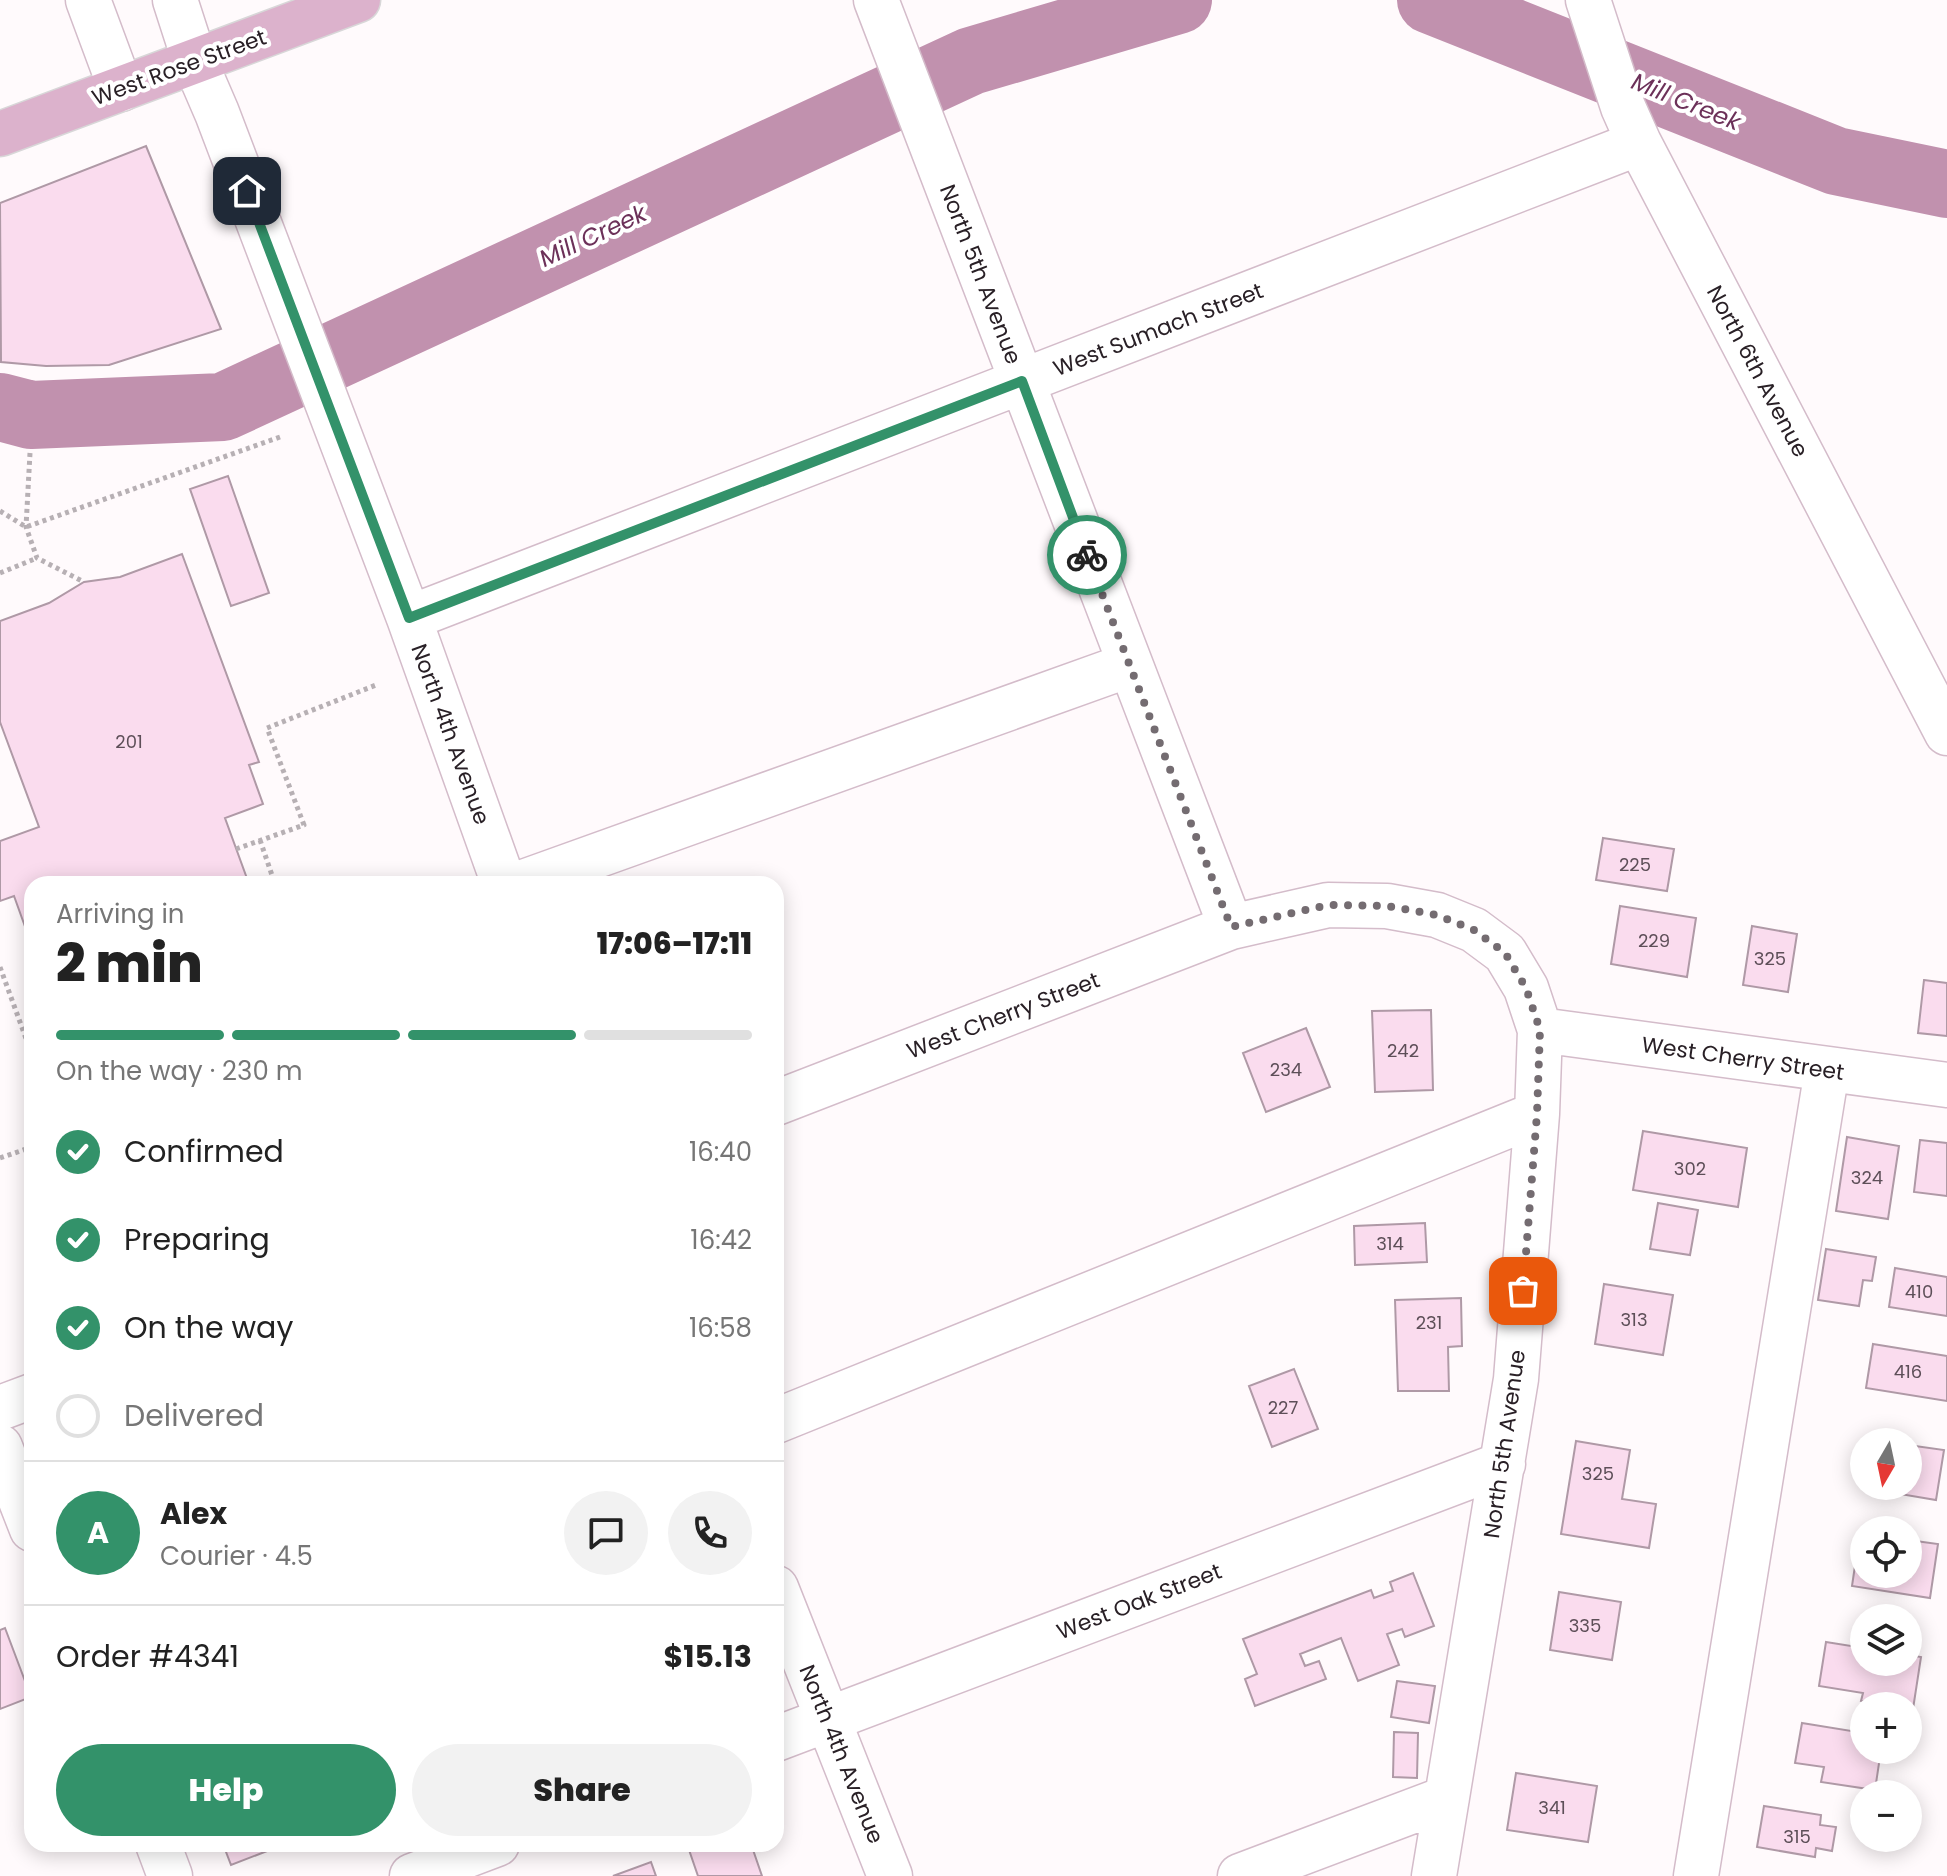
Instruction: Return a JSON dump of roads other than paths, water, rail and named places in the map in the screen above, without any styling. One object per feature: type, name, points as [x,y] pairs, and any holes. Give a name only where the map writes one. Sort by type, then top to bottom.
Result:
[{"type":"main road","name":"West Rose Street","points":[[0,134],[358,0]]},
{"type":"street","points":[[88,0],[121,89]]},
{"type":"street","name":"North 4th Avenue","points":[[175,0],[195,62],[223,127],[409,618],[501,876]]},
{"type":"street","name":"North 5th Avenue","points":[[876,0],[1231,927],[1328,905],[1387,906],[1437,915],[1474,930],[1505,953],[1526,988],[1540,1030],[1537,1114],[1516,1379],[1434,1876]]},
{"type":"street","name":"North 6th Avenue","points":[[1592,9],[1631,125],[1947,733]]},
{"type":"street","name":"West Sumach Street","points":[[409,618],[1022,381],[1631,125]]},
{"type":"street","points":[[540,876],[1129,665]]},
{"type":"street","name":"West Cherry Street","points":[[784,1100],[1231,927]]},
{"type":"street","name":"West Cherry Street","points":[[1540,1030],[1947,1085]]},
{"type":"street","points":[[1696,1876],[1827,1070]]},
{"type":"street","points":[[784,1418],[1537,1114]]},
{"type":"street","points":[[0,1408],[24,1399]]},
{"type":"street","points":[[0,1447],[24,1508]]},
{"type":"street","name":"West Oak Street","points":[[784,1736],[1503,1464]]},
{"type":"street","name":"North 4th Avenue","points":[[784,1608],[890,1876]]},
{"type":"street","points":[[1240,1876],[1447,1798]]},
{"type":"street","points":[[161,1852],[170,1876]]},
{"type":"street","points":[[412,1876],[476,1852]]},
{"type":"waterway","name":"Mill Creek","points":[[0,407],[31,415],[223,407],[971,61],[1178,0]]},
{"type":"waterway","name":"Mill Creek","points":[[1431,0],[1836,161],[1947,184]]}]
